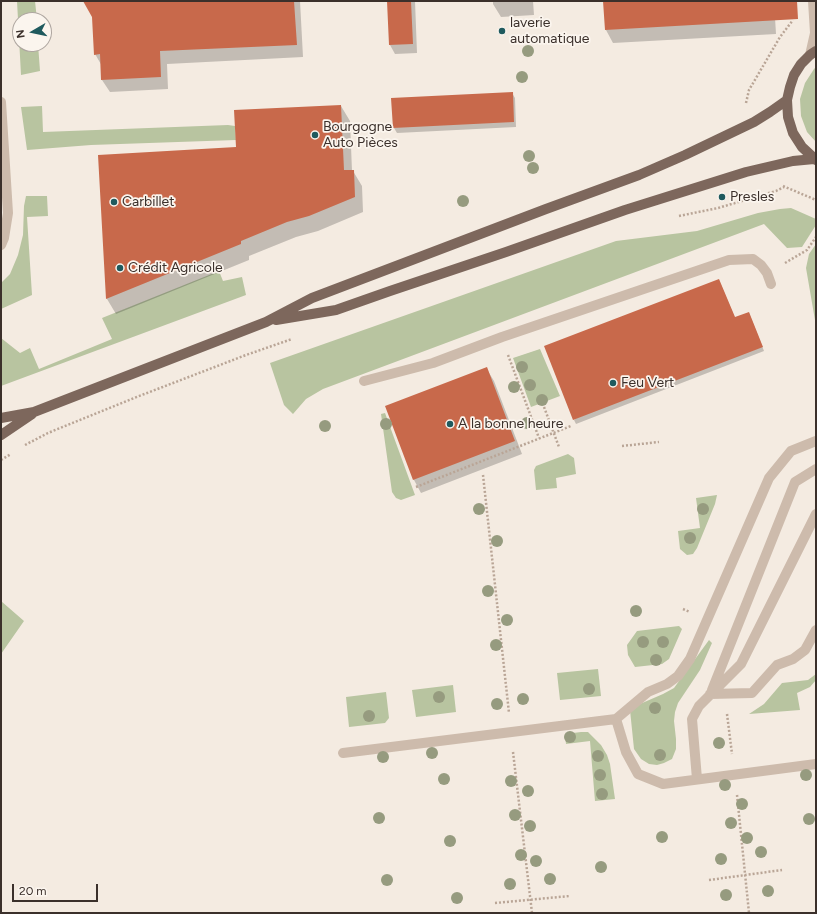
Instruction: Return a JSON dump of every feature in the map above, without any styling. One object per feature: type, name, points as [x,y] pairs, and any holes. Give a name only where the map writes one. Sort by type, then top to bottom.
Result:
[{"type":"main road","points":[[813,53],[801,64],[794,75],[787,100],[788,116],[793,133],[802,147],[815,160]]},
{"type":"main road","points":[[1,418],[34,412],[266,322],[312,298],[645,172],[685,155],[754,122],[787,100]]},
{"type":"main road","points":[[266,322],[336,310],[626,210],[746,172],[793,161],[815,160]]},
{"type":"main road","points":[[1,436],[34,412]]},
{"type":"street","points":[[813,3],[815,33],[813,53]]},
{"type":"street","points":[[1,102],[8,213],[4,238],[1,245]]},
{"type":"street","points":[[364,381],[433,363],[502,337],[729,260],[753,259],[761,265],[767,273],[771,284]]},
{"type":"street","points":[[343,753],[616,719],[648,692],[667,684],[678,676],[690,659],[769,478],[791,450],[816,441]]},
{"type":"street","points":[[710,694],[795,482],[816,470]]},
{"type":"street","points":[[697,779],[692,719],[699,706],[741,664],[816,514]]},
{"type":"street","points":[[710,694],[752,693],[777,665],[793,659],[805,650],[816,630]]},
{"type":"street","points":[[616,719],[626,752],[638,774],[663,784],[816,764]]},
{"type":"path","points":[[746,102],[749,90],[780,37],[794,19],[813,3]]},
{"type":"path","points":[[767,273],[807,250],[816,237]]},
{"type":"path","points":[[502,337],[539,438]]},
{"type":"path","points":[[544,407],[559,447]]},
{"type":"path","points":[[416,487],[571,426]]},
{"type":"path","points":[[622,446],[659,442]]},
{"type":"path","points":[[483,475],[532,913]]},
{"type":"path","points":[[683,609],[707,621]]},
{"type":"path","points":[[725,694],[749,913]]},
{"type":"path","points":[[709,880],[782,870]]},
{"type":"path","points":[[495,903],[570,896]]},
{"type":"green space","points":[[17,1],[35,1],[36,12],[18,12]]},
{"type":"green space","points":[[20,52],[39,52],[40,71],[21,75]]},
{"type":"green space","points":[[816,67],[816,142],[807,132],[801,116],[800,99],[805,83]]},
{"type":"green space","points":[[42,106],[43,132],[228,125],[235,126],[236,140],[91,145],[27,150],[21,107]]},
{"type":"green space","points":[[26,196],[47,196],[48,216],[27,217],[32,295],[1,309],[1,283],[10,274],[18,255],[23,235],[24,206]]},
{"type":"green space","points":[[791,208],[816,219],[816,225],[802,247],[787,248],[764,224],[323,389],[306,399],[293,414],[284,405],[270,363],[616,241],[697,231],[758,213]]},
{"type":"green space","points":[[816,244],[816,326],[806,268],[809,254]]},
{"type":"green space","points":[[219,271],[223,281],[242,277],[246,295],[1,386],[1,338],[20,353],[30,348],[39,369],[112,339],[102,318]]},
{"type":"green space","points":[[540,349],[560,396],[531,407],[513,358]]},
{"type":"green space","points":[[385,413],[415,495],[401,500],[396,498],[392,492],[381,414]]},
{"type":"green space","points":[[568,454],[574,458],[576,474],[556,478],[557,488],[536,490],[534,470],[536,466]]},
{"type":"green space","points":[[717,495],[715,504],[697,548],[693,554],[687,555],[680,549],[678,531],[700,528],[696,498]]},
{"type":"green space","points":[[1,601],[24,621],[1,654]]},
{"type":"green space","points":[[679,626],[682,629],[669,659],[662,664],[635,667],[628,655],[627,645],[637,631]]},
{"type":"green space","points":[[709,640],[712,643],[700,670],[678,703],[675,712],[674,721],[676,749],[672,759],[657,765],[649,764],[641,759],[634,749],[630,710],[633,707],[674,688]]},
{"type":"green space","points":[[598,669],[601,696],[560,700],[557,673]]},
{"type":"green space","points":[[816,674],[816,680],[810,687],[797,693],[800,710],[749,714],[764,704],[782,683],[808,680]]},
{"type":"green space","points":[[453,685],[456,712],[416,717],[412,690]]},
{"type":"green space","points":[[386,692],[389,718],[385,723],[349,727],[346,697]]},
{"type":"green space","points":[[588,732],[601,745],[607,755],[610,764],[615,799],[595,801],[590,741],[566,744],[565,734]]},
{"type":"building","points":[[83,1],[294,1],[297,45],[160,51],[161,77],[101,80],[100,54],[94,55],[92,17]]},
{"type":"building","points":[[387,1],[411,1],[413,44],[389,45]]},
{"type":"building","points":[[603,1],[797,1],[798,19],[605,30]]},
{"type":"building","points":[[513,92],[514,122],[393,128],[391,98]]},
{"type":"building","points":[[341,105],[344,170],[354,170],[355,197],[309,216],[287,222],[241,241],[241,244],[106,299],[98,155],[236,147],[234,110]]},
{"type":"building","name":"Feu Vert","points":[[719,279],[735,317],[749,312],[763,347],[573,420],[544,346]]},
{"type":"building","name":"A la bonne heure","points":[[487,367],[515,441],[413,480],[385,406]]},
{"type":"place","name":"laverie automatique","points":[[502,31]]},
{"type":"place","name":"Bourgogne Auto Pièces","points":[[315,135]]},
{"type":"place","name":"Presles","points":[[722,197]]},
{"type":"place","name":"Carbillet","points":[[114,202]]},
{"type":"place","name":"Crédit Agricole","points":[[120,268]]},
{"type":"place","name":"Feu Vert","points":[[613,383]]},
{"type":"place","name":"A la bonne heure","points":[[450,424]]}]
